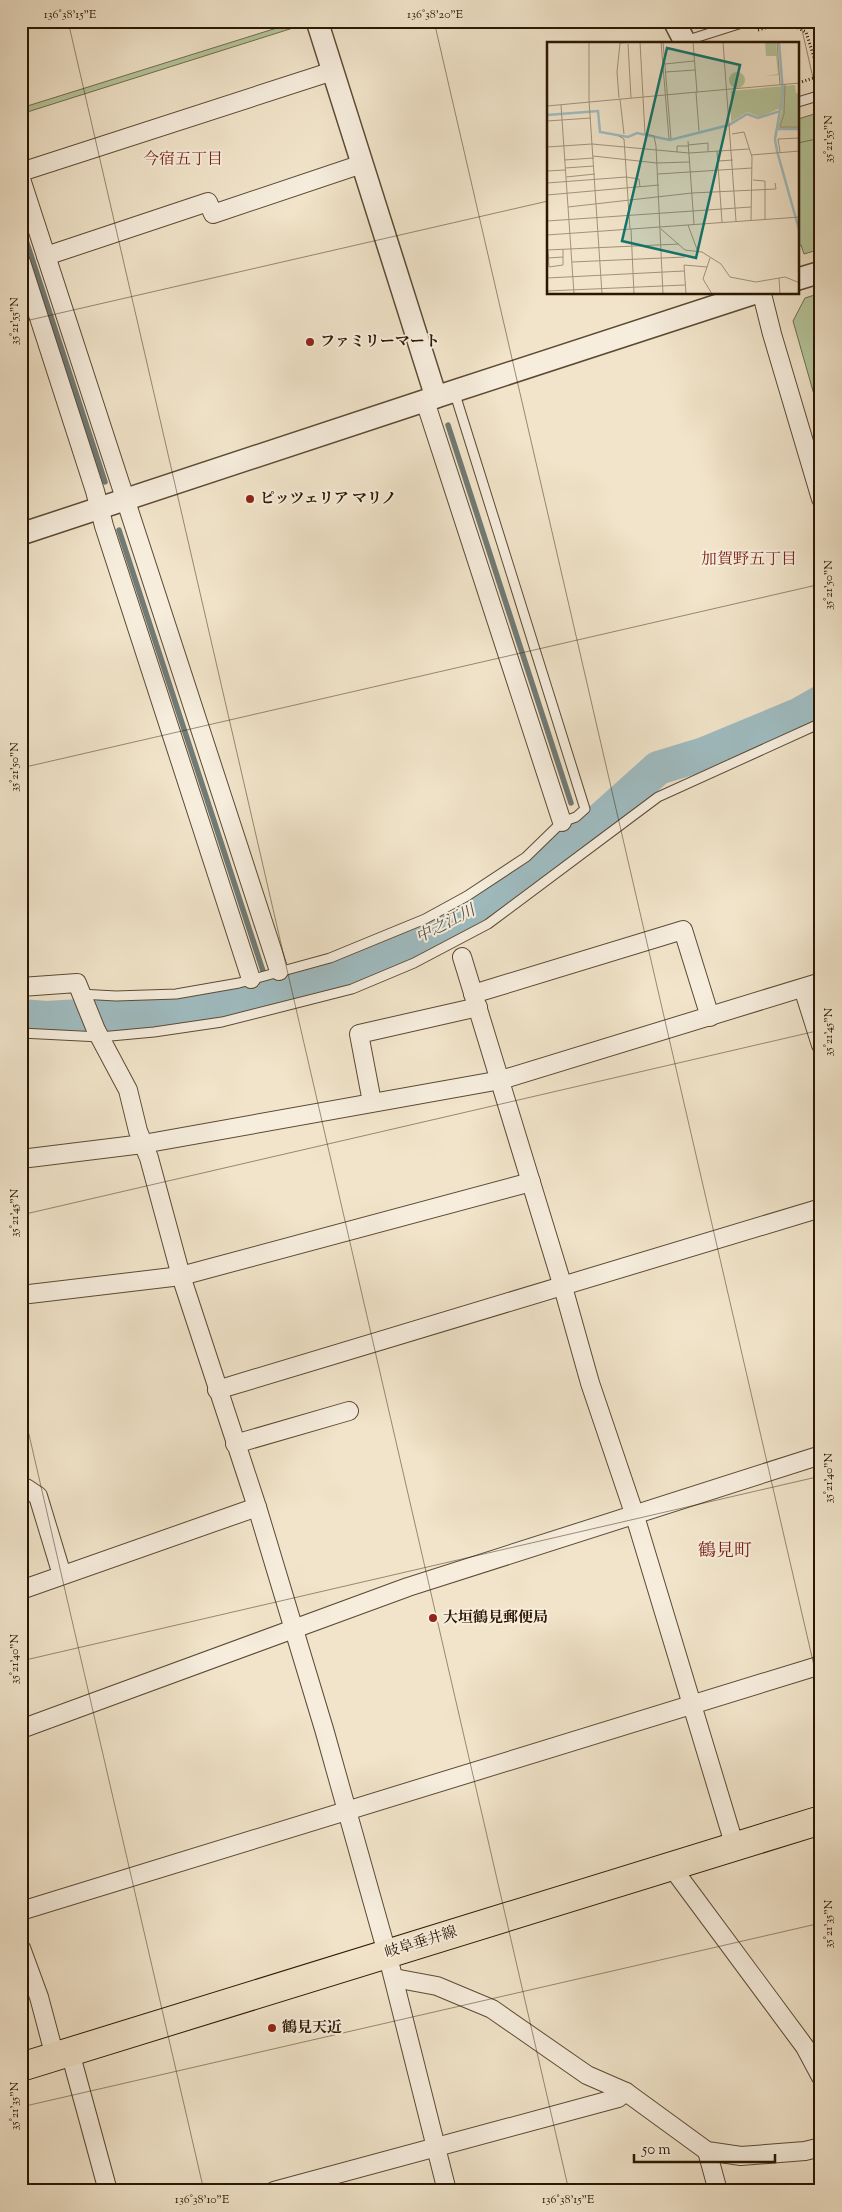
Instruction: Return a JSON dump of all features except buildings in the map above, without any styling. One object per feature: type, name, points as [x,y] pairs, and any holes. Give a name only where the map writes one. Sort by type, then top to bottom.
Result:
[{"type":"main road","name":"岐阜垂井線","points":[[21,2067],[62,2054],[390,1965],[676,1865],[821,1820]]},
{"type":"street","points":[[317,21],[439,396],[562,822]]},
{"type":"street","points":[[674,21],[685,42]]},
{"type":"street","points":[[21,172],[333,71]]},
{"type":"street","points":[[46,256],[208,202],[213,214],[362,164]]},
{"type":"street","points":[[21,179],[279,972]]},
{"type":"street","points":[[21,262],[251,979]]},
{"type":"street","points":[[800,278],[821,272]]},
{"type":"street","points":[[21,534],[749,295]]},
{"type":"street","points":[[762,295],[821,499]]},
{"type":"street","points":[[372,1102],[359,1034],[475,1000],[683,930],[710,1016]]},
{"type":"street","points":[[462,957],[532,1182],[590,1383],[634,1513],[735,1847]]},
{"type":"street","points":[[21,1159],[143,1144],[501,1080],[821,982]]},
{"type":"street","points":[[21,987],[76,983],[98,1033],[128,1090],[143,1144],[149,1158],[181,1276],[256,1507],[324,1728],[390,1965],[447,2191]]},
{"type":"street","points":[[803,988],[821,1045]]},
{"type":"street","points":[[21,1295],[181,1276],[532,1182]]},
{"type":"street","points":[[218,1390],[821,1208]]},
{"type":"street","points":[[235,1444],[349,1410]]},
{"type":"street","points":[[21,1729],[408,1587],[634,1513],[821,1455]]},
{"type":"street","points":[[21,1488],[26,1488],[38,1496],[62,1575]]},
{"type":"street","points":[[21,1590],[256,1507]]},
{"type":"street","points":[[21,1911],[821,1665]]},
{"type":"street","points":[[676,1865],[679,1877],[805,2047],[821,2076]]},
{"type":"street","points":[[21,1948],[62,2054],[108,2191]]},
{"type":"street","points":[[390,1965],[492,2009],[587,2075],[626,2092],[707,2152],[741,2156],[805,2151],[821,2147]]},
{"type":"street","points":[[274,2191],[618,2098],[626,2092]]},
{"type":"street","points":[[707,2152],[718,2191]]},
{"type":"lane","points":[[685,42],[748,21]]},
{"type":"lane","points":[[800,101],[821,95]]},
{"type":"lane","points":[[81,997],[176,994],[251,979],[330,958],[425,919],[467,896],[526,857],[562,822],[576,817],[585,809],[439,396]]},
{"type":"lane","points":[[21,1033],[98,1033],[222,1022],[352,989],[414,963],[488,924],[658,797],[821,723]]},
{"type":"path","points":[[749,33],[786,22],[806,32],[820,76],[800,82]]},
{"type":"green space","points":[[279,21],[291,21],[293,28],[21,114],[21,108],[280,27]]},
{"type":"green space","points":[[821,112],[821,249],[804,254],[800,245],[800,118]]},
{"type":"green space","points":[[821,293],[821,419],[793,321],[805,298]]},
{"type":"waterway","points":[[21,225],[105,482]]},
{"type":"waterway","points":[[448,425],[571,803]]},
{"type":"waterway","points":[[119,530],[263,971]]},
{"type":"waterway","name":"中之江川","points":[[21,1016],[46,1018],[184,1010],[330,976],[380,958],[495,900],[589,830],[658,768],[704,754],[798,715],[821,702]]},
{"type":"waterway","name":"中之江川","points":[[580,832],[582,836]]},
{"type":"place","name":"ファミリーマート","points":[[310,342]]},
{"type":"place","name":"ピッツェリア マリノ","points":[[250,499]]},
{"type":"place","name":"大垣鶴見郵便局","points":[[433,1618]]},
{"type":"place","name":"鶴見天近","points":[[272,2028]]},
{"type":"district","name":"今宿五丁目","points":[[183,160]]},
{"type":"district","name":"加賀野五丁目","points":[[749,560]]},
{"type":"district","name":"鶴見町","points":[[725,1552]]}]
